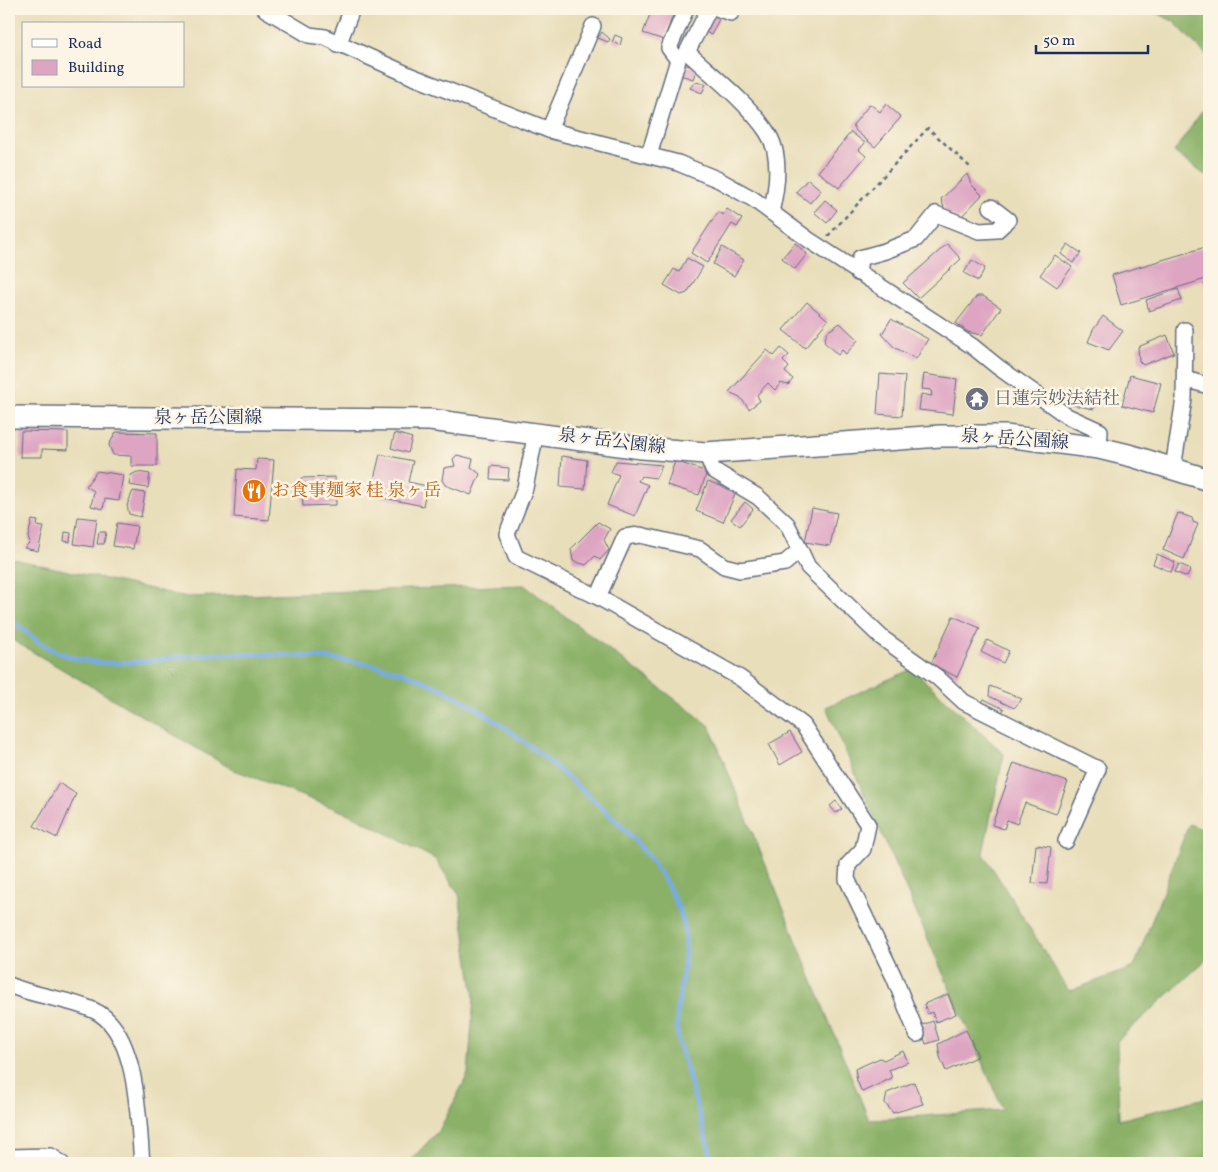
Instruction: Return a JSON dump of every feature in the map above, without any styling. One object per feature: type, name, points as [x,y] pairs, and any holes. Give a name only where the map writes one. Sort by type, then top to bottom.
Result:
[{"type":"main road","name":"泉ヶ岳公園線","points":[[9,417],[373,418],[430,420],[536,432],[642,448],[706,453],[973,436],[1005,436],[1099,448],[1209,480]]},
{"type":"street","points":[[265,9],[309,34],[325,37],[338,45],[548,130],[678,163],[720,180],[771,212],[858,273],[972,346],[1067,416],[1100,431],[1099,448]]},
{"type":"street","points":[[338,45],[352,9]]},
{"type":"street","points":[[649,155],[678,60],[669,48],[686,9]]},
{"type":"street","points":[[709,9],[687,52],[749,111],[768,133],[776,160],[775,195],[771,212]]},
{"type":"street","points":[[719,9],[731,12],[733,9]]},
{"type":"street","points":[[548,130],[593,26]]},
{"type":"street","points":[[858,273],[860,258],[885,252],[916,239],[936,214],[979,231],[997,230],[1008,220],[991,207]]},
{"type":"street","points":[[1173,468],[1180,433],[1186,379],[1185,330]]},
{"type":"street","points":[[1186,379],[1209,386]]},
{"type":"street","points":[[536,432],[525,488],[507,534],[516,557],[598,597],[740,678],[803,725],[868,825],[863,849],[848,865],[847,879],[894,977],[916,1034]]},
{"type":"street","points":[[706,453],[713,470],[758,497],[787,524],[808,568],[882,638],[937,676],[964,702],[1098,769],[1066,841]]},
{"type":"street","points":[[598,597],[613,568],[625,537],[640,535],[700,549],[724,566],[740,570],[785,564],[800,550]]},
{"type":"street","points":[[9,985],[94,1010],[112,1024],[123,1044],[132,1074],[142,1163]]},
{"type":"street","points":[[9,1157],[51,1156],[61,1163]]},
{"type":"path","points":[[819,246],[928,128],[971,168]]},
{"type":"green space","points":[[1148,9],[1209,9],[1209,58],[1173,21]]},
{"type":"green space","points":[[1209,101],[1209,178],[1174,152]]},
{"type":"green space","points":[[9,558],[187,597],[524,585],[709,725],[869,1120],[1003,1110],[826,707],[912,669],[1004,754],[983,853],[1069,991],[1134,967],[1189,824],[1209,832],[1209,957],[1117,1041],[1119,1120],[1209,1097],[1209,1163],[408,1163],[440,1129],[468,1074],[474,998],[459,894],[435,859],[354,816],[232,769],[9,638]]},
{"type":"building","points":[[652,9],[675,9],[664,40],[643,33]]},
{"type":"building","points":[[711,12],[720,17],[711,35],[702,30]]},
{"type":"building","points":[[602,32],[610,39],[608,42],[598,38]]},
{"type":"building","points":[[615,35],[622,38],[620,45],[612,42]]},
{"type":"building","points":[[683,64],[697,68],[693,79],[680,75]]},
{"type":"building","points":[[695,82],[706,84],[702,93],[690,88]]},
{"type":"building","points":[[870,104],[880,112],[886,104],[901,117],[875,147],[856,131],[853,125]]},
{"type":"building","points":[[851,132],[865,143],[859,150],[866,156],[839,188],[818,172]]},
{"type":"building","points":[[967,174],[971,184],[982,195],[959,219],[946,213],[941,199]]},
{"type":"building","points":[[808,179],[821,190],[810,203],[796,192]]},
{"type":"building","points":[[825,200],[837,210],[827,223],[814,212]]},
{"type":"building","points":[[727,209],[742,219],[737,227],[732,224],[707,263],[691,253],[718,212],[723,215]]},
{"type":"building","points":[[795,243],[807,254],[795,269],[782,258]]},
{"type":"building","points":[[947,244],[961,259],[918,298],[903,283]]},
{"type":"building","points":[[1068,244],[1081,253],[1073,263],[1061,254]]},
{"type":"building","points":[[1209,246],[1209,278],[1121,305],[1112,275]]},
{"type":"building","points":[[722,247],[744,260],[734,276],[713,264]]},
{"type":"building","points":[[1055,255],[1072,267],[1057,287],[1040,275]]},
{"type":"building","points":[[687,258],[703,267],[687,293],[681,295],[664,285],[674,269],[679,272]]},
{"type":"building","points":[[972,260],[985,268],[978,281],[964,273]]},
{"type":"building","points":[[1209,283],[1209,299],[1204,284]]},
{"type":"building","points":[[1178,289],[1182,300],[1149,311],[1146,300]]},
{"type":"building","points":[[977,296],[983,296],[1001,308],[982,335],[968,332],[956,323]]},
{"type":"building","points":[[807,302],[828,320],[805,348],[783,330]]},
{"type":"building","points":[[1103,316],[1123,331],[1109,350],[1088,342],[1093,330]]},
{"type":"building","points":[[891,319],[928,339],[916,359],[894,347],[882,334]]},
{"type":"building","points":[[840,323],[858,340],[846,354],[842,350],[838,355],[824,342],[827,332]]},
{"type":"building","points":[[1167,335],[1174,353],[1143,365],[1139,361],[1138,347]]},
{"type":"building","points":[[781,348],[789,355],[783,361],[789,367],[785,372],[793,379],[788,385],[781,383],[775,390],[768,383],[757,395],[760,401],[749,409],[740,397],[729,392],[767,350],[774,356]]},
{"type":"building","points":[[880,374],[905,376],[902,416],[877,414]]},
{"type":"building","points":[[924,374],[957,379],[953,414],[919,410],[921,394],[932,396],[931,390],[922,389]]},
{"type":"building","points":[[1130,375],[1161,383],[1153,413],[1122,405]]},
{"type":"building","points":[[1069,391],[1096,395],[1094,409],[1067,404]]},
{"type":"building","points":[[21,431],[68,432],[68,450],[42,449],[42,457],[20,457]]},
{"type":"building","points":[[116,432],[157,433],[157,466],[131,466],[131,456],[113,455],[109,445]]},
{"type":"building","points":[[395,433],[412,438],[408,453],[391,448]]},
{"type":"building","points":[[380,454],[413,461],[408,482],[427,486],[423,506],[370,495]]},
{"type":"building","points":[[457,455],[473,459],[471,467],[480,474],[471,495],[445,485],[442,480],[444,468],[455,466],[453,459]]},
{"type":"building","points":[[562,456],[587,460],[585,489],[560,487]]},
{"type":"building","points":[[257,459],[274,460],[269,520],[234,517],[237,469],[256,470]]},
{"type":"building","points":[[616,461],[662,465],[656,478],[641,476],[638,481],[648,485],[635,516],[607,505],[619,475],[611,472]]},
{"type":"building","points":[[675,461],[707,472],[699,495],[667,485]]},
{"type":"building","points":[[491,466],[509,468],[508,480],[490,479]]},
{"type":"building","points":[[97,471],[123,475],[119,501],[105,499],[103,509],[91,506],[94,491],[86,486]]},
{"type":"building","points":[[137,472],[150,474],[148,488],[129,485],[131,475]]},
{"type":"building","points":[[335,477],[336,505],[303,506],[301,478]]},
{"type":"building","points":[[708,481],[736,492],[723,522],[696,511]]},
{"type":"building","points":[[133,491],[145,493],[141,517],[129,514],[127,505]]},
{"type":"building","points":[[745,502],[753,509],[740,526],[731,519]]},
{"type":"building","points":[[812,508],[837,513],[830,546],[805,542]]},
{"type":"building","points":[[1178,513],[1192,518],[1193,522],[1198,524],[1184,559],[1163,550]]},
{"type":"building","points":[[78,517],[97,519],[93,547],[74,544]]},
{"type":"building","points":[[32,520],[38,521],[37,526],[44,527],[38,551],[24,548],[30,542],[28,537]]},
{"type":"building","points":[[598,522],[610,529],[604,540],[609,550],[600,560],[595,556],[586,565],[573,561],[571,549]]},
{"type":"building","points":[[117,523],[137,526],[133,549],[113,546]]},
{"type":"building","points":[[65,532],[71,533],[70,542],[64,541]]},
{"type":"building","points":[[99,532],[106,532],[104,544],[97,544]]},
{"type":"building","points":[[1157,554],[1175,562],[1171,572],[1153,564]]},
{"type":"building","points":[[1179,564],[1191,569],[1187,577],[1175,572]]},
{"type":"building","points":[[953,616],[980,628],[957,677],[931,664]]},
{"type":"building","points":[[987,640],[1009,651],[1003,663],[981,652]]},
{"type":"building","points":[[990,686],[1022,699],[1014,708],[989,696]]},
{"type":"building","points":[[984,699],[1004,709],[1001,714],[981,704]]},
{"type":"building","points":[[790,732],[802,752],[780,765],[769,744]]},
{"type":"building","points":[[1014,763],[1068,782],[1056,814],[1025,803],[1017,824],[1007,820],[1004,829],[992,825]]},
{"type":"building","points":[[59,783],[76,794],[57,838],[34,826]]},
{"type":"building","points":[[836,801],[842,809],[836,813],[830,806]]},
{"type":"building","points":[[1036,845],[1051,847],[1047,884],[1032,883]]},
{"type":"building","points":[[948,994],[956,1014],[936,1022],[932,1012],[928,1014],[924,1004]]},
{"type":"building","points":[[933,1021],[939,1040],[926,1044],[920,1026]]},
{"type":"building","points":[[966,1030],[978,1056],[946,1071],[940,1057],[938,1044]]},
{"type":"building","points":[[903,1051],[908,1062],[889,1070],[892,1078],[862,1092],[857,1081],[855,1069],[880,1058],[884,1060]]},
{"type":"building","points":[[914,1082],[923,1104],[893,1113],[885,1103],[887,1093]]},
{"type":"waterway","points":[[9,619],[42,644],[64,655],[86,661],[108,663],[198,655],[244,654],[321,658],[372,665],[396,671],[438,687],[479,710],[518,737],[573,782],[622,826],[651,860],[674,897],[682,918],[686,948],[678,1008],[678,1038],[713,1163]]},
{"type":"place","name":"日蓮宗妙法結社","points":[[977,399]]},
{"type":"place","name":"お食事麺家 桂 泉ヶ岳","points":[[254,491]]}]
